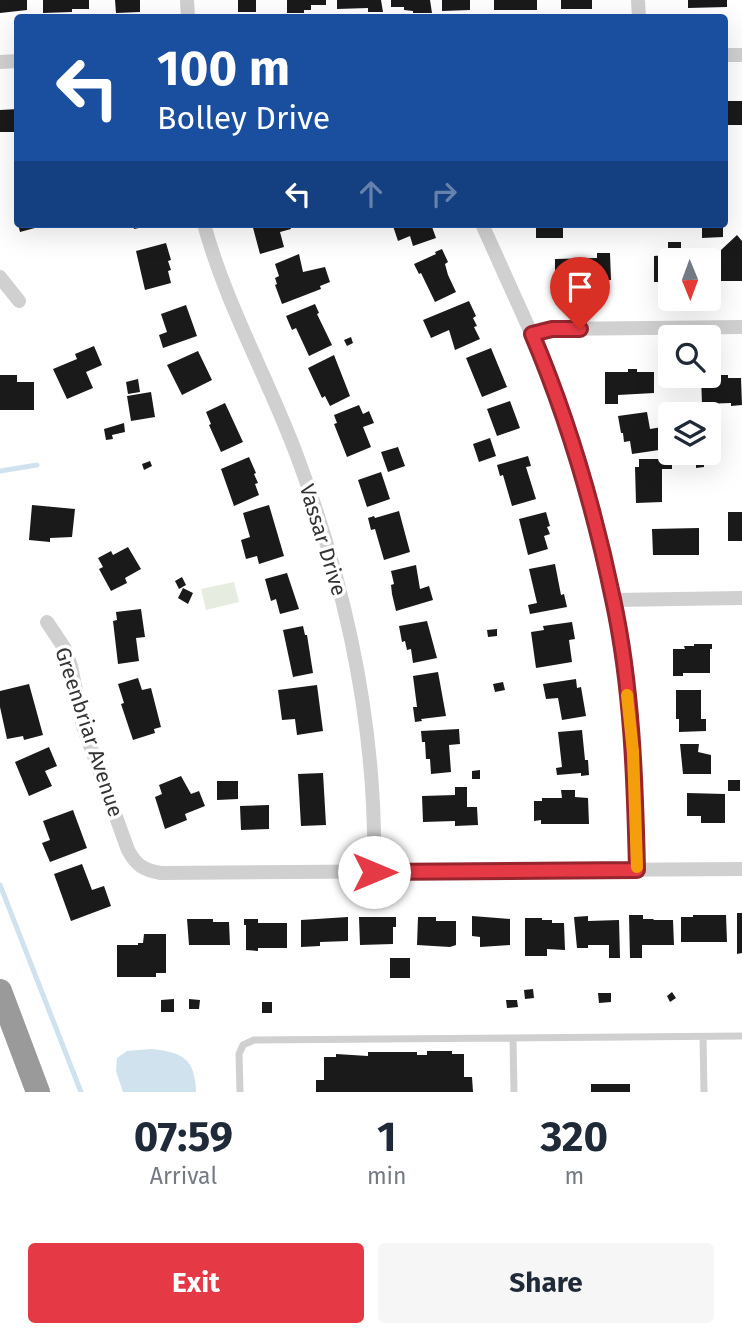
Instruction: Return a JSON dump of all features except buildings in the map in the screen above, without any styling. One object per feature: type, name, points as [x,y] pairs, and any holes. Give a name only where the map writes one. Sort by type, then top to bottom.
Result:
[{"type":"highway","points":[[0,991],[38,1092]]},
{"type":"street","name":"Vassar Drive","points":[[206,228],[216,268],[296,454],[328,544],[350,633],[367,735],[374,802],[374,872]]},
{"type":"street","points":[[484,228],[532,334],[584,478],[614,600],[633,752],[637,870]]},
{"type":"street","points":[[0,277],[19,301]]},
{"type":"street","points":[[532,334],[552,329],[742,327]]},
{"type":"street","points":[[614,600],[742,598]]},
{"type":"street","name":"Greenbriar Avenue","points":[[47,622],[65,649],[83,726],[135,862],[146,870],[160,873],[742,869]]},
{"type":"lane","points":[[240,1092],[239,1054],[243,1045],[254,1040],[742,1036]]},
{"type":"lane","points":[[703,1037],[704,1092]]},
{"type":"lane","points":[[513,1038],[514,1092]]},
{"type":"shaded area","points":[[234,582],[239,602],[206,610],[201,589]]},
{"type":"water","points":[[151,1049],[171,1052],[185,1059],[193,1071],[196,1092],[123,1092],[116,1071],[117,1058],[127,1051]]},
{"type":"waterway","points":[[0,471],[37,465]]},
{"type":"waterway","points":[[0,885],[81,1092]]},
{"type":"slow traffic","points":[[627,695],[633,752],[637,867]]},
{"type":"route","points":[[374,872],[637,870],[633,752],[614,600],[584,478],[532,334],[552,329],[580,329]]}]
